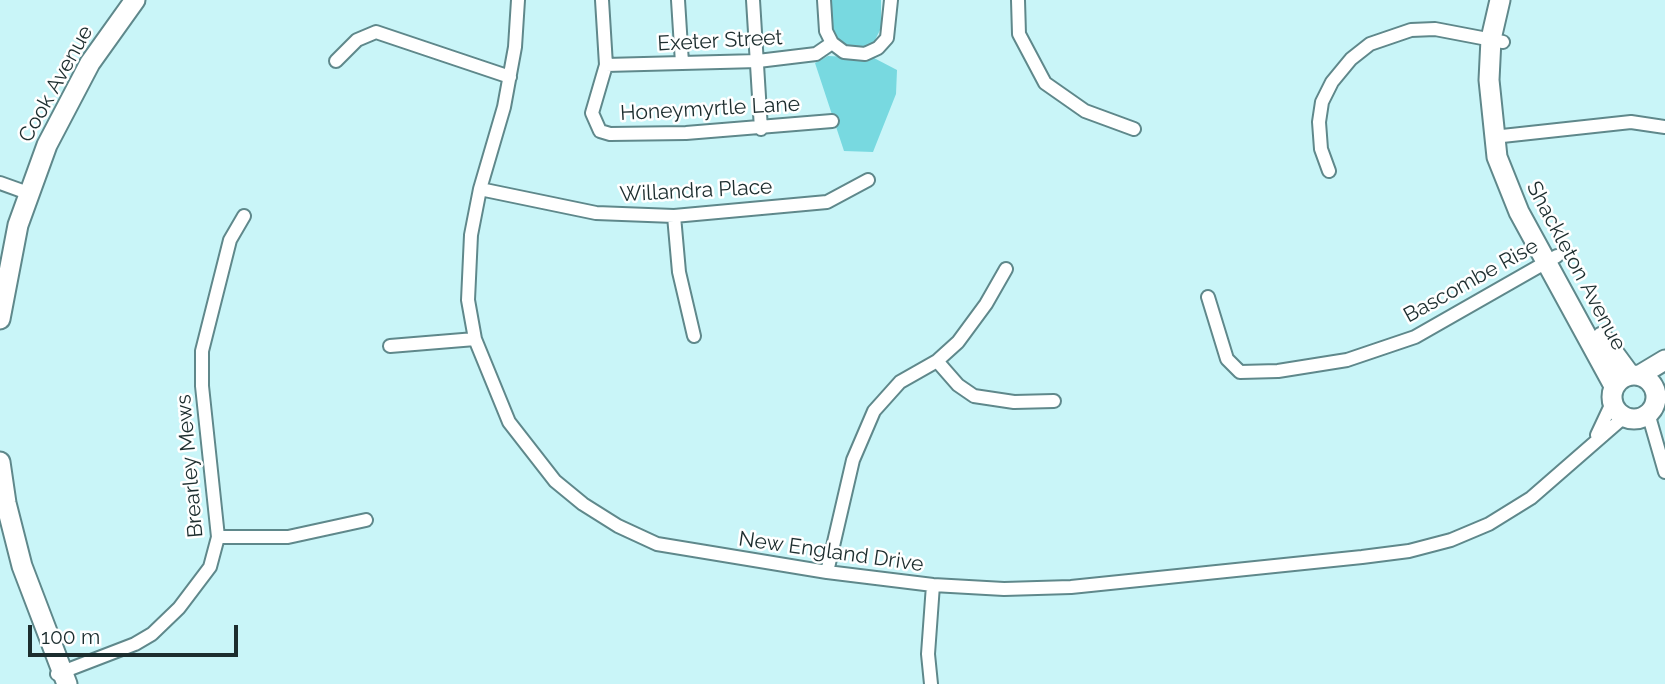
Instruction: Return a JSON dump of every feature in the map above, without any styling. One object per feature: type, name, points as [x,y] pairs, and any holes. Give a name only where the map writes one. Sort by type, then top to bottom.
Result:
[{"type":"street","name":"Cook Avenue","points":[[0,261],[23,191],[65,89],[84,55],[125,0]]},
{"type":"street","name":"Cook Avenue","points":[[0,319],[23,191],[76,88],[135,0]]},
{"type":"street","name":"New England Drive","points":[[518,0],[510,78],[480,190],[468,266],[468,300],[475,339],[488,378],[516,433],[555,481],[583,504],[618,526],[657,544],[827,572],[933,585],[1004,589],[1071,587],[1409,551],[1451,540],[1489,524],[1540,491],[1595,439],[1636,394]]},
{"type":"street","name":"Honeymyrtle Lane","points":[[602,0],[606,65],[592,113],[596,127],[605,133],[686,133],[761,129],[832,121]]},
{"type":"street","points":[[678,0],[682,64]]},
{"type":"street","points":[[753,0],[761,129]]},
{"type":"street","points":[[824,0],[826,31],[832,43],[849,53],[865,54],[878,48],[888,33],[891,0]]},
{"type":"street","points":[[1018,0],[1019,34],[1045,83],[1085,111],[1134,129]]},
{"type":"street","name":"Shackleton Avenue","points":[[1500,0],[1489,103],[1500,137],[1508,189],[1636,394]]},
{"type":"street","name":"Shackleton Avenue","points":[[1497,40],[1512,0]]},
{"type":"street","points":[[1329,171],[1321,149],[1319,122],[1322,102],[1332,82],[1351,59],[1370,44],[1411,30],[1435,29],[1497,40]]},
{"type":"street","points":[[335,61],[357,40],[376,32],[510,78]]},
{"type":"street","name":"Exeter Street","points":[[606,65],[758,61],[816,54],[832,43]]},
{"type":"street","points":[[1500,137],[1631,122],[1665,127]]},
{"type":"street","name":"Willandra Place","points":[[480,190],[596,213],[674,216],[827,202],[868,180]]},
{"type":"street","points":[[0,183],[23,191]]},
{"type":"street","name":"Brearley Mews","points":[[61,679],[135,644],[165,623],[210,567],[218,537],[202,360],[223,262],[230,240],[244,216]]},
{"type":"street","points":[[674,216],[679,272],[694,336]]},
{"type":"street","name":"Bascombe Rise","points":[[1208,297],[1227,359],[1240,372],[1278,371],[1347,360],[1415,337],[1552,259]]},
{"type":"street","points":[[827,572],[853,460],[874,411],[900,382],[937,361],[970,328],[1006,269]]},
{"type":"street","points":[[390,346],[475,339]]},
{"type":"street","points":[[1665,360],[1636,394],[1665,472]]},
{"type":"street","points":[[937,361],[958,385],[974,396],[987,400],[1054,401]]},
{"type":"street","points":[[0,462],[6,503],[22,566],[61,679]]},
{"type":"street","points":[[0,516],[18,583],[61,679]]},
{"type":"street","points":[[218,537],[288,537],[366,520]]},
{"type":"street","points":[[931,684],[928,654],[933,585]]},
{"type":"shaded area","points":[[830,0],[881,0],[881,28],[874,42],[864,47],[843,46],[831,33]]},
{"type":"shaded area","points":[[828,56],[874,58],[897,70],[896,94],[873,152],[844,151],[815,63]]}]
